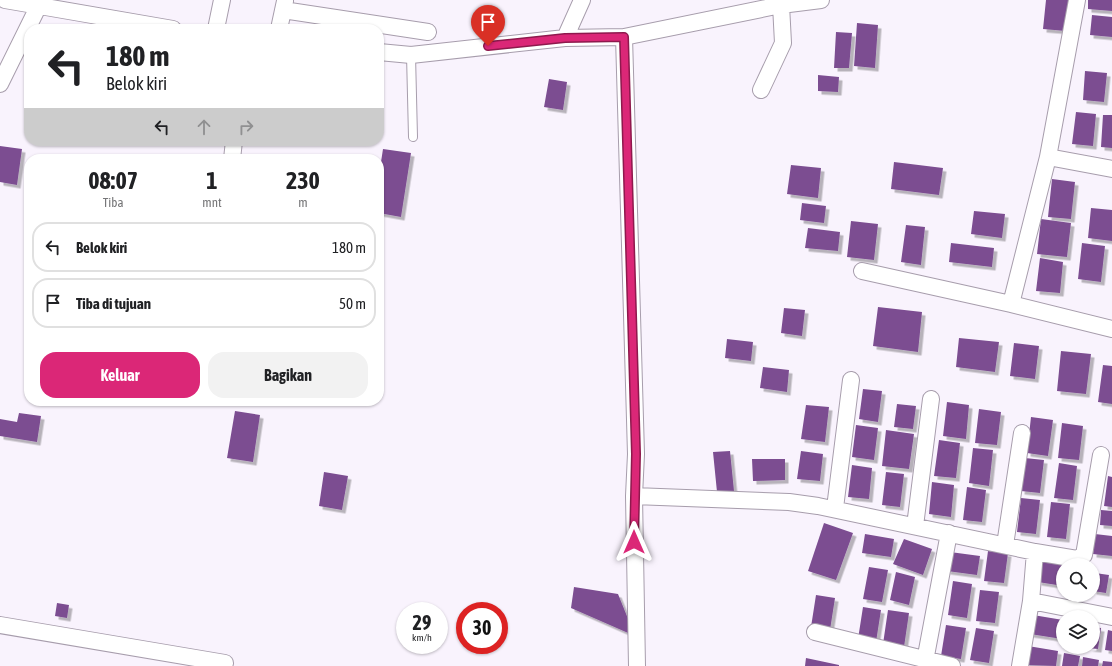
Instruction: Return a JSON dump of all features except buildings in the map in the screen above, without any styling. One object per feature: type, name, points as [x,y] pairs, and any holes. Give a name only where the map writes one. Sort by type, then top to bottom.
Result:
[{"type":"street","points":[[5,0],[145,24]]},
{"type":"street","points":[[217,24],[222,0]]},
{"type":"street","points":[[565,38],[582,0]]},
{"type":"street","points":[[384,52],[411,55],[565,38],[624,37],[781,5],[821,0]]},
{"type":"street","points":[[1011,304],[1048,157],[1077,0]]},
{"type":"street","points":[[30,24],[39,5]]},
{"type":"street","points":[[280,24],[284,5],[428,32]]},
{"type":"street","points":[[761,90],[783,43],[781,5]]},
{"type":"street","points":[[0,84],[24,35]]},
{"type":"street","points":[[624,37],[636,454],[634,496],[637,666]]},
{"type":"street","points":[[1048,157],[1112,169]]},
{"type":"street","points":[[862,271],[1011,304],[1112,329]]},
{"type":"street","points":[[835,508],[851,380]]},
{"type":"street","points":[[915,526],[931,399]]},
{"type":"street","points":[[1005,545],[1022,433]]},
{"type":"street","points":[[634,496],[789,502],[835,508],[1035,552],[1077,559],[1084,555],[1101,455]]},
{"type":"street","points":[[925,660],[949,533]]},
{"type":"street","points":[[1020,666],[1031,601],[1035,552]]},
{"type":"street","points":[[1031,601],[1112,617]]},
{"type":"street","points":[[0,625],[225,663]]},
{"type":"street","points":[[815,632],[952,666]]},
{"type":"lane","points":[[411,55],[413,137]]},
{"type":"route","points":[[488,46],[565,38],[624,37],[636,454],[634,542]]}]
